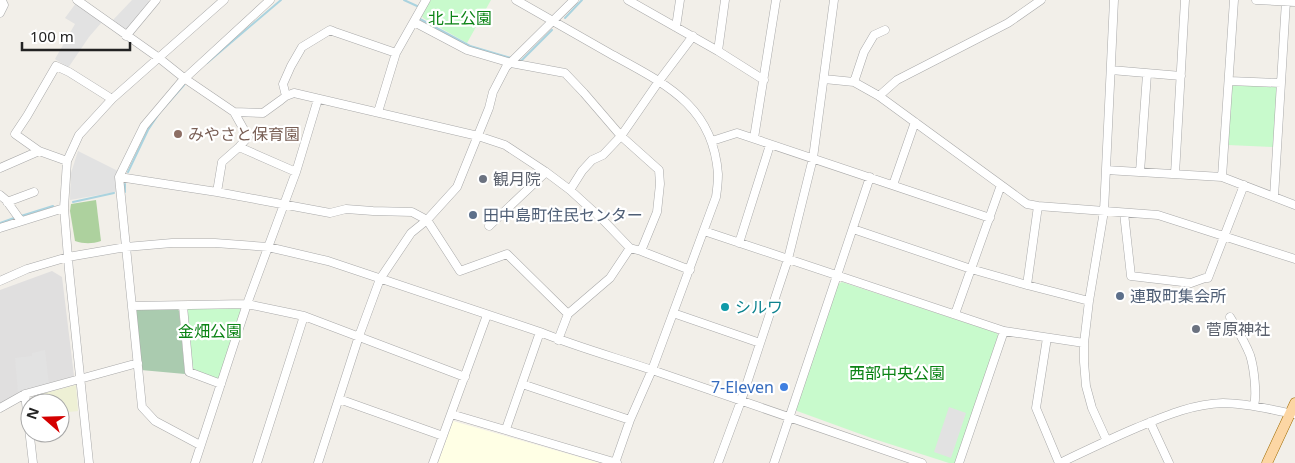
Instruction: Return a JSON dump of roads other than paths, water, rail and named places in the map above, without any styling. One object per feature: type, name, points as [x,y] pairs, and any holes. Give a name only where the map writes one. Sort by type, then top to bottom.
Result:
[{"type":"main road","points":[[1267,463],[1293,414],[1295,403]]},
{"type":"street","points":[[77,0],[234,112],[248,137],[240,147],[222,162],[217,192]]},
{"type":"street","points":[[126,36],[156,0]]},
{"type":"street","points":[[89,463],[64,208],[67,161],[79,135],[112,100],[224,0]]},
{"type":"street","points":[[200,445],[155,421],[142,407],[119,177],[144,126],[184,78],[270,0]]},
{"type":"street","points":[[378,112],[396,53],[425,2],[414,0]]},
{"type":"street","points":[[451,414],[615,463],[630,420],[652,370],[690,270],[716,197],[718,176],[712,142],[698,116],[686,101],[659,81],[516,0]]},
{"type":"street","points":[[318,463],[359,336],[380,279],[411,233],[427,220],[457,187],[489,108],[493,92],[506,66],[574,0]]},
{"type":"street","points":[[628,0],[693,36],[764,80]]},
{"type":"street","points":[[676,27],[680,0]]},
{"type":"street","points":[[718,51],[725,0]]},
{"type":"street","points":[[754,138],[776,0]]},
{"type":"street","points":[[718,463],[741,401],[788,259],[813,158],[834,0]]},
{"type":"street","points":[[879,96],[897,80],[1008,23],[1041,0]]},
{"type":"street","points":[[1107,441],[1092,408],[1086,386],[1084,343],[1104,211],[1114,0]]},
{"type":"street","points":[[1174,174],[1184,0]]},
{"type":"street","points":[[1222,177],[1234,0]]},
{"type":"street","points":[[1258,0],[1295,2]]},
{"type":"street","points":[[0,13],[4,5],[2,1]]},
{"type":"street","points":[[1274,196],[1286,1]]},
{"type":"street","points":[[414,22],[467,50],[511,63],[565,73],[621,136],[659,170],[660,184],[657,212],[641,251]]},
{"type":"street","points":[[286,96],[283,84],[302,47],[330,30],[396,53]]},
{"type":"street","points":[[854,82],[864,52],[874,35],[885,30]]},
{"type":"street","points":[[570,190],[582,171],[592,160],[603,154],[621,136],[693,36]]},
{"type":"street","points":[[67,161],[39,151],[15,134],[28,116],[56,66],[69,72],[112,100]]},
{"type":"street","points":[[1111,70],[1181,76]]},
{"type":"street","points":[[1140,172],[1147,74]]},
{"type":"street","points":[[824,79],[854,82],[879,96],[1027,204],[1158,215],[1295,259]]},
{"type":"street","points":[[1229,81],[1282,83]]},
{"type":"street","points":[[234,112],[263,113],[286,96],[294,93],[478,136],[505,146],[546,172],[570,190],[630,248],[690,270]]},
{"type":"street","points":[[194,463],[247,304],[296,172],[318,99]]},
{"type":"street","points":[[893,185],[915,122]]},
{"type":"street","points":[[712,142],[737,133],[990,218]]},
{"type":"street","points":[[739,243],[770,145]]},
{"type":"street","points":[[240,147],[296,172]]},
{"type":"street","points":[[0,168],[39,151]]},
{"type":"street","points":[[1106,170],[1222,177],[1295,205]]},
{"type":"street","points":[[489,226],[546,172]]},
{"type":"street","points":[[119,177],[217,192],[330,213],[346,209],[412,212],[427,220],[460,271],[508,254],[568,314]]},
{"type":"street","points":[[774,463],[870,177]]},
{"type":"street","points":[[955,314],[1001,185]]},
{"type":"street","points":[[1124,213],[1131,276],[1191,283],[1208,278],[1244,185]]},
{"type":"street","points":[[7,202],[34,192]]},
{"type":"street","points":[[0,195],[21,221]]},
{"type":"street","points":[[1027,285],[1038,206]]},
{"type":"street","points":[[0,228],[64,208]]},
{"type":"street","points":[[853,229],[971,270],[1089,301]]},
{"type":"street","points":[[704,231],[1004,331],[1084,343]]},
{"type":"street","points":[[0,281],[27,269],[68,257],[126,247],[214,243],[268,247],[328,262],[380,279],[922,463]]},
{"type":"street","points":[[558,340],[568,314],[610,278],[630,248]]},
{"type":"street","points":[[132,306],[247,304],[304,316],[464,377]]},
{"type":"street","points":[[183,306],[189,372],[221,384]]},
{"type":"street","points":[[673,313],[760,343]]},
{"type":"street","points":[[433,463],[487,315]]},
{"type":"street","points":[[257,463],[304,316]]},
{"type":"street","points":[[1230,317],[1250,354],[1256,398],[1254,406]]},
{"type":"street","points":[[959,463],[1004,331]]},
{"type":"street","points":[[506,429],[540,332]]},
{"type":"street","points":[[1047,338],[1036,408],[1060,463],[1150,422],[1182,409],[1198,405],[1225,403],[1254,406],[1293,414]]},
{"type":"street","points":[[29,393],[138,363]]},
{"type":"street","points":[[522,384],[630,420]]},
{"type":"street","points":[[0,408],[20,397]]},
{"type":"street","points":[[339,399],[443,436]]},
{"type":"street","points":[[1150,422],[1169,463]]},
{"type":"street","points":[[31,443],[33,463]]},
{"type":"waterway","points":[[207,63],[281,0]]},
{"type":"waterway","points":[[404,0],[417,6]]},
{"type":"waterway","points":[[565,18],[582,0]]},
{"type":"waterway","points":[[420,19],[470,46],[511,58]]},
{"type":"waterway","points":[[518,60],[521,61],[552,30]]},
{"type":"waterway","points":[[128,172],[148,130],[160,112],[184,85]]},
{"type":"waterway","points":[[125,184],[125,192]]},
{"type":"waterway","points":[[73,202],[114,193]]},
{"type":"waterway","points":[[21,216],[53,206]]},
{"type":"waterway","points":[[0,223],[14,218]]},
{"type":"place","name":"みやさと保育園","points":[[178,134]]},
{"type":"place","name":"観月院","points":[[483,179]]},
{"type":"place","name":"田中島町住民センター","points":[[473,215]]},
{"type":"place","name":"連取町集会所","points":[[1120,296]]},
{"type":"place","name":"シルワ","points":[[725,307]]},
{"type":"place","name":"菅原神社","points":[[1196,329]]},
{"type":"place","name":"7-Eleven","points":[[784,387]]},
{"type":"park label","name":"北上公園","points":[[460,18]]},
{"type":"park label","name":"金畑公園","points":[[210,331]]},
{"type":"park label","name":"西部中央公園","points":[[897,373]]}]
